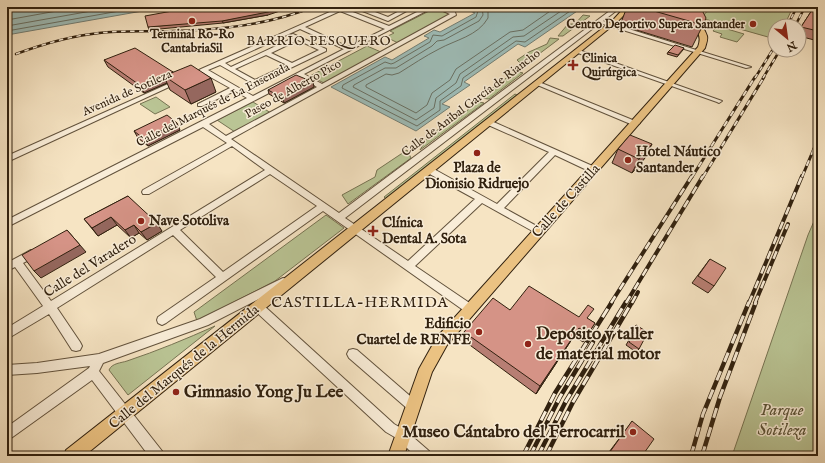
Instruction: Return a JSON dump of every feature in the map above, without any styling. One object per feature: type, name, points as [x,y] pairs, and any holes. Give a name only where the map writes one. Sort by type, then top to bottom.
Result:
[{"type":"main road","name":"Calle del Marqués de la Hermida","points":[[72,456],[429,170],[493,124],[538,83],[613,23],[629,7]]},
{"type":"main road","points":[[613,23],[635,7]]},
{"type":"main road","points":[[670,7],[696,25]]},
{"type":"main road","points":[[674,7],[696,25],[703,38],[703,45],[699,52]]},
{"type":"main road","name":"Calle de Castilla","points":[[396,456],[426,369],[442,342],[699,52]]},
{"type":"street","points":[[365,7],[362,9],[388,19],[409,8],[406,7]]},
{"type":"street","name":"Calle del Marqués de La Ensenada","points":[[7,224],[431,7]]},
{"type":"street","name":"Paseo de Alberto Pico","points":[[146,192],[229,141],[322,87],[453,15],[453,13],[436,7]]},
{"type":"street","name":"Calle de Anibal García de Riancho","points":[[339,218],[618,7]]},
{"type":"street","points":[[342,8],[388,28]]},
{"type":"street","name":"Avenida de Sotileza","points":[[7,159],[342,8]]},
{"type":"street","points":[[364,18],[374,14]]},
{"type":"street","points":[[599,21],[613,23],[748,67]]},
{"type":"street","points":[[300,27],[348,49]]},
{"type":"street","points":[[220,62],[256,83],[324,50],[286,33]]},
{"type":"street","points":[[231,69],[298,38]]},
{"type":"street","points":[[577,51],[719,101]]},
{"type":"street","points":[[267,53],[292,65]]},
{"type":"street","points":[[203,70],[252,98]]},
{"type":"street","points":[[299,74],[322,87]]},
{"type":"street","points":[[526,77],[636,123]]},
{"type":"street","points":[[200,105],[235,88]]},
{"type":"street","points":[[203,123],[470,309]]},
{"type":"street","points":[[493,124],[594,170]]},
{"type":"street","points":[[498,208],[554,152]]},
{"type":"street","name":"Calle del Varadero","points":[[7,334],[270,170]]},
{"type":"street","points":[[429,170],[540,231]]},
{"type":"street","points":[[409,266],[480,199]]},
{"type":"street","points":[[162,320],[322,207]]},
{"type":"street","points":[[174,230],[223,278]]},
{"type":"street","points":[[7,268],[42,248]]},
{"type":"street","points":[[17,262],[76,346]]},
{"type":"street","points":[[7,370],[37,368],[99,359],[141,345],[204,322],[303,271]]},
{"type":"street","points":[[258,307],[390,428],[402,436],[424,456]]},
{"type":"street","points":[[353,354],[412,406]]},
{"type":"street","points":[[7,435],[93,372],[99,359]]},
{"type":"street","points":[[93,372],[157,456]]},
{"type":"green space","name":"Centro Deportivo Supera Santander","points":[[711,7],[793,7],[788,18],[767,18],[767,37],[701,18]]},
{"type":"green space","points":[[433,9],[447,12],[449,15],[398,43],[386,37],[394,33],[390,31]]},
{"type":"green space","points":[[583,15],[590,16],[563,36],[558,36],[568,24],[575,24]]},
{"type":"green space","points":[[717,26],[744,34],[737,42],[720,37],[722,34],[713,31]]},
{"type":"green space","points":[[550,38],[559,39],[523,66],[517,60],[529,52],[547,44]]},
{"type":"green space","points":[[367,46],[381,52],[324,83],[310,76]]},
{"type":"green space","points":[[516,71],[523,73],[489,99],[479,98]]},
{"type":"green space","points":[[515,94],[517,95],[386,199],[384,197]]},
{"type":"green space","points":[[156,97],[170,107],[155,114],[140,104]]},
{"type":"green space","points":[[476,101],[484,103],[420,150],[429,135],[463,115]]},
{"type":"green space","points":[[253,102],[271,113],[235,132],[217,120]]},
{"type":"green space","points":[[407,150],[411,158],[348,204],[342,195],[375,177],[377,170]]},
{"type":"green space","name":"Parque Sotileza","points":[[818,212],[818,456],[732,456],[808,235]]},
{"type":"green space","points":[[326,215],[344,228],[275,281],[197,321],[194,312]]},
{"type":"green space","points":[[215,326],[128,395],[109,370],[114,365],[160,349]]},
{"type":"water","points":[[7,7],[165,7],[7,35]]},
{"type":"water","points":[[460,7],[583,7],[525,47],[518,44],[464,82],[470,85],[442,104],[450,107],[416,131],[331,87],[385,57],[392,60],[429,38],[424,36],[434,30],[440,32],[475,13]]},
{"type":"building","name":"Terminal Ro-Ro CantabriaSil","points":[[194,7],[284,7],[268,12],[222,21],[148,27],[145,16]]},
{"type":"building","points":[[640,7],[700,7],[706,18],[703,25]]},
{"type":"building","points":[[814,7],[818,7],[818,31],[807,28],[807,18]]},
{"type":"building","points":[[675,45],[684,48],[678,55],[668,52]]},
{"type":"building","points":[[135,48],[173,72],[141,86],[104,60]]},
{"type":"building","points":[[191,65],[211,78],[185,90],[164,76]]},
{"type":"building","points":[[296,75],[313,82],[283,98],[268,90]]},
{"type":"building","points":[[167,115],[177,123],[144,139],[134,131]]},
{"type":"building","points":[[630,135],[652,144],[639,159],[618,149]]},
{"type":"building","points":[[128,196],[157,223],[141,232],[134,225],[125,230],[111,217],[92,228],[84,219]]},
{"type":"building","points":[[67,230],[80,245],[34,271],[22,255]]},
{"type":"building","points":[[710,259],[726,268],[714,286],[698,276]]},
{"type":"building","name":"Depósito y taller de material motor","points":[[529,286],[579,317],[588,305],[594,309],[587,318],[595,323],[588,334],[579,328],[540,386],[464,332],[493,298],[510,310]]},
{"type":"building","points":[[636,325],[647,334],[639,349],[629,342],[632,337],[630,335]]},
{"type":"building","name":"Museo Cántabro del Ferrocarril","points":[[632,421],[654,439],[642,456],[607,456]]},
{"type":"railway","points":[[16,54],[57,41],[88,34],[226,28],[279,18],[313,7]]},
{"type":"railway","points":[[791,18],[797,7]]},
{"type":"railway","points":[[799,18],[805,7]]},
{"type":"railway","points":[[755,78],[768,58]]},
{"type":"railway","points":[[763,78],[775,58]]},
{"type":"railway","points":[[692,177],[755,77]]},
{"type":"railway","points":[[703,177],[764,77]]},
{"type":"railway","points":[[802,177],[818,139]]},
{"type":"railway","points":[[611,303],[692,176]]},
{"type":"railway","points":[[626,303],[703,176]]},
{"type":"railway","points":[[749,303],[802,176]]},
{"type":"railway","points":[[755,303],[788,224]]},
{"type":"railway","points":[[632,303],[638,292]]},
{"type":"railway","points":[[523,456],[555,393],[612,302]]},
{"type":"railway","points":[[538,456],[566,401],[626,302]]},
{"type":"railway","points":[[546,456],[573,402],[632,302]]},
{"type":"railway","points":[[691,456],[703,414],[749,302]]},
{"type":"railway","points":[[702,456],[720,397],[756,302]]},
{"type":"railway","points":[[530,456],[560,397],[593,342]]},
{"type":"place","name":"Terminal Ro-Ro CantabriaSil","points":[[192,21]]},
{"type":"place","name":"Centro Deportivo Supera Santander","points":[[753,24]]},
{"type":"place","name":"Clinica Quirúrgica","points":[[573,65]]},
{"type":"place","name":"Plaza de Dionisio Ridruejo","points":[[477,153]]},
{"type":"place","name":"Hotel Náutico Santander","points":[[628,160]]},
{"type":"place","name":"Nave Sotoliva","points":[[141,221]]},
{"type":"place","name":"Clínica Dental A. Sota","points":[[373,231]]},
{"type":"place","name":"Edificio Cuartel de RENFE","points":[[479,332]]},
{"type":"place","name":"Depósito y taller de material motor","points":[[528,344]]},
{"type":"place","name":"Gimnasio Yong Ju Lee","points":[[176,392]]},
{"type":"place","name":"Museo Cántabro del Ferrocarril","points":[[633,432]]},
{"type":"district","name":"BARRIO PESQUERO","points":[[319,41]]},
{"type":"district","name":"CASTILLA-HERMIDA","points":[[360,302]]}]
